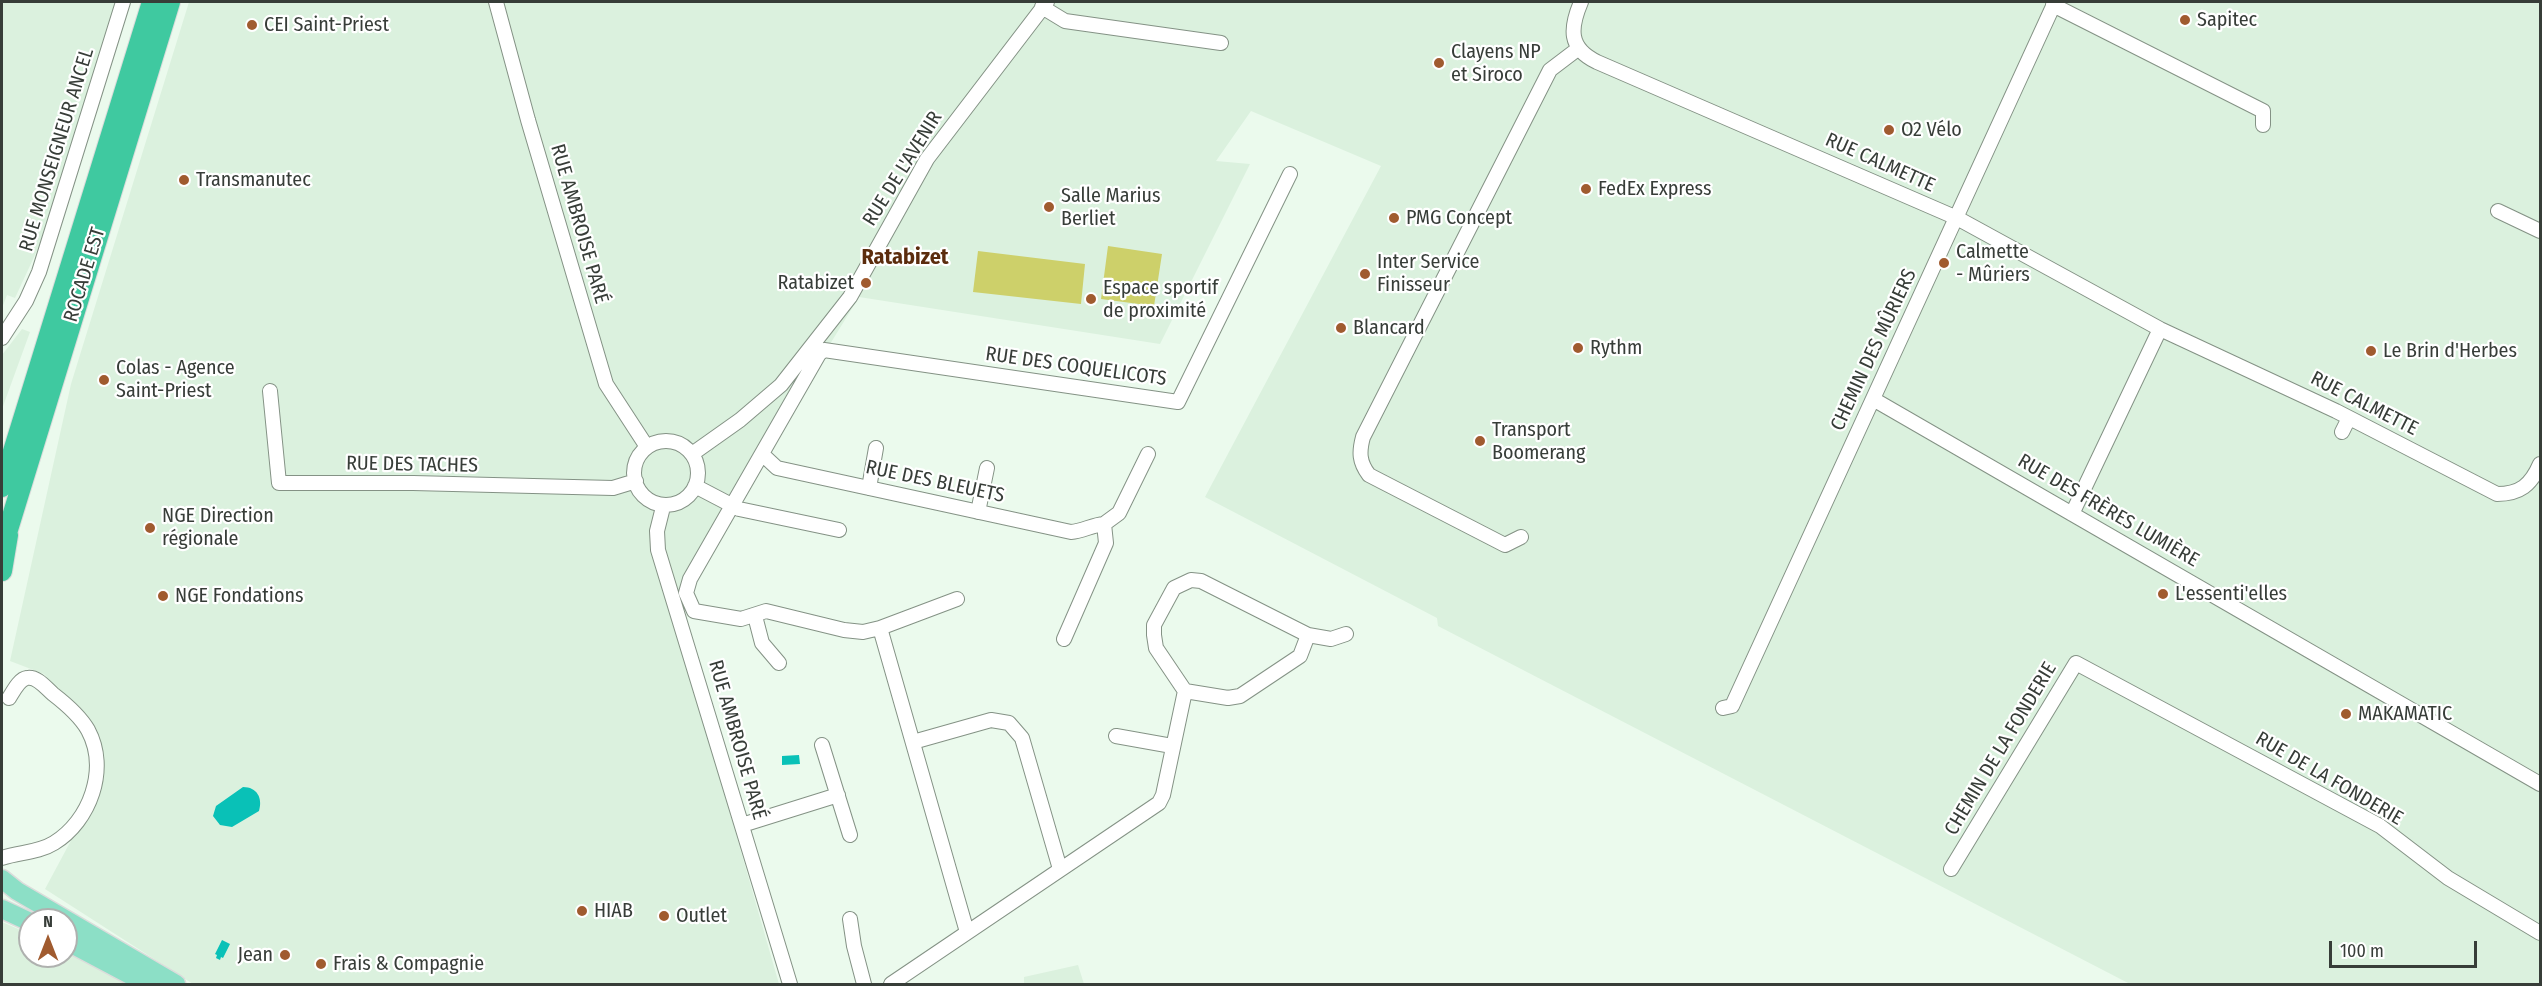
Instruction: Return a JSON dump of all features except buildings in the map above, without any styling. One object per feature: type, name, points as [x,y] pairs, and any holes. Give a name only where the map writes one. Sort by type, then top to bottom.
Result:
[{"type":"highway","name":"ROCADE EST","points":[[2,549],[8,494],[32,389],[152,2]]},
{"type":"highway","name":"ROCADE EST","points":[[8,494],[170,2]]},
{"type":"highway","points":[[2,456],[32,389]]},
{"type":"highway","points":[[2,571],[8,494]]},
{"type":"main road","points":[[2,879],[17,891],[176,984]]},
{"type":"main road","points":[[2,909],[18,916]]},
{"type":"main road","points":[[78,947],[147,984]]},
{"type":"street","name":"RUE MONSEIGNEUR ANCEL","points":[[2,338],[26,301],[39,272],[123,2]]},
{"type":"street","name":"RUE AMBROISE PARÉ","points":[[496,2],[606,384],[647,447]]},
{"type":"street","points":[[1521,537],[1505,545],[1369,475],[1362,466],[1359,453],[1363,437],[1550,70],[1579,48],[1573,33],[1575,17],[1581,2]]},
{"type":"street","points":[[2054,3],[2263,111],[2264,125]]},
{"type":"street","name":"CHEMIN DES MÛRIERS","points":[[1723,708],[1732,706],[2054,3]]},
{"type":"street","points":[[1045,4],[1065,21],[1221,43]]},
{"type":"street","name":"RUE DE L'AVENIR","points":[[692,454],[740,420],[782,385],[850,297],[927,159],[1045,4]]},
{"type":"street","name":"RUE CALMETTE","points":[[1579,48],[1585,56],[1597,62],[1957,218],[2160,329],[2349,418],[2497,494],[2511,494],[2524,488],[2534,480],[2541,465]]},
{"type":"street","name":"RUE DES COQUELICOTS","points":[[762,454],[819,354],[824,350],[1178,402],[1290,174]]},
{"type":"street","points":[[2498,211],[2541,231]]},
{"type":"street","points":[[2072,514],[2160,329]]},
{"type":"street","name":"RUE DES TACHES","points":[[270,391],[279,483],[413,483],[613,488],[636,481]]},
{"type":"street","name":"RUE DES FRÈRES LUMIÈRE","points":[[1873,399],[2541,784]]},
{"type":"street","points":[[2342,432],[2349,418]]},
{"type":"street","points":[[658,441],[674,441],[682,444],[692,454],[698,469],[695,486],[686,499],[675,505],[663,507],[648,502],[641,495],[636,481],[635,466],[647,447],[658,441]]},
{"type":"street","points":[[869,488],[876,448]]},
{"type":"street","points":[[762,454],[690,579],[686,593],[694,611],[741,619],[766,611],[844,630],[863,632],[880,628],[957,598]]},
{"type":"street","name":"RUE DES BLEUETS","points":[[762,454],[777,468],[1071,532],[1082,531],[1092,525],[1104,524]]},
{"type":"street","points":[[1064,639],[1106,543],[1104,524],[1119,513],[1148,454]]},
{"type":"street","points":[[978,512],[987,468]]},
{"type":"street","points":[[695,486],[732,506],[839,530]]},
{"type":"street","name":"RUE AMBROISE PARÉ","points":[[663,507],[657,531],[658,550],[790,984]]},
{"type":"street","points":[[1308,635],[1300,656],[1240,696],[1228,698],[1185,691],[1156,648],[1154,625],[1174,588],[1180,583],[1191,580],[1201,581],[1308,635],[1331,639],[1346,634]]},
{"type":"street","points":[[755,616],[762,643],[779,663]]},
{"type":"street","points":[[880,628],[967,933]]},
{"type":"street","name":"CHEMIN DE LA FONDERIE","points":[[1951,869],[2076,663],[2091,670]]},
{"type":"street","name":"RUE DE LA FONDERIE","points":[[2091,670],[2380,826],[2448,878],[2541,933]]},
{"type":"street","points":[[2,858],[35,851],[65,835],[76,823],[94,794],[97,777],[95,754],[88,731],[71,709],[36,679],[28,677],[21,680],[9,698]]},
{"type":"street","points":[[891,984],[1159,803],[1163,795],[1185,691]]},
{"type":"street","points":[[913,742],[991,720],[1009,723],[1022,738],[1060,869]]},
{"type":"street","points":[[1116,736],[1172,746]]},
{"type":"street","points":[[822,745],[850,836]]},
{"type":"street","points":[[742,825],[838,795]]},
{"type":"street","points":[[850,919],[864,984]]},
{"type":"shaded area","points":[[2,2],[120,2],[47,229],[15,298],[7,295],[2,308]]},
{"type":"shaded area","points":[[189,2],[2540,2],[2540,984],[2130,984],[1438,626],[1437,618],[1205,497],[1381,166],[1251,111],[1216,161],[1250,164],[1160,344],[859,297],[670,604],[779,984],[193,984],[78,910],[78,908],[45,889],[104,779],[96,734],[44,674],[10,661],[71,384]]},
{"type":"shaded area","points":[[1108,246],[1162,254],[1154,306],[1101,299]]},
{"type":"shaded area","points":[[978,251],[1085,264],[1081,304],[973,292]]},
{"type":"shaded area","points":[[22,329],[30,332],[2,409],[2,355]]},
{"type":"shaded area","points":[[2,922],[18,929],[18,968],[78,968],[78,957],[134,984],[2,984]]},
{"type":"shaded area","points":[[1078,965],[1084,984],[1024,984],[1024,977]]},
{"type":"water","points":[[799,755],[800,764],[782,765],[782,756]]},
{"type":"water","points":[[243,787],[248,787],[258,794],[259,811],[232,827],[220,825],[213,816],[216,806]]},
{"type":"water","points":[[222,940],[230,944],[220,960],[215,954]]},
{"type":"place","name":"Sapitec","points":[[2185,20]]},
{"type":"place","name":"CEI Saint-Priest","points":[[252,25]]},
{"type":"place","name":"Clayens NP et Siroco","points":[[1439,63]]},
{"type":"place","name":"O2 Vélo","points":[[1889,130]]},
{"type":"place","name":"Transmanutec","points":[[184,180]]},
{"type":"place","name":"FedEx Express","points":[[1586,189]]},
{"type":"place","name":"Salle Marius Berliet","points":[[1049,207]]},
{"type":"place","name":"PMG Concept","points":[[1394,218]]},
{"type":"place","name":"Calmette - Mûriers","points":[[1944,263]]},
{"type":"place","name":"Inter Service Finisseur","points":[[1365,274]]},
{"type":"place","name":"Ratabizet","points":[[866,283]]},
{"type":"place","name":"Espace sportif de proximité","points":[[1091,299]]},
{"type":"place","name":"Blancard","points":[[1341,328]]},
{"type":"place","name":"Rythm","points":[[1578,348]]},
{"type":"place","name":"Le Brin d'Herbes","points":[[2371,351]]},
{"type":"place","name":"Colas - Agence Saint-Priest","points":[[104,380]]},
{"type":"place","name":"Transport Boomerang","points":[[1480,441]]},
{"type":"place","name":"NGE Direction régionale","points":[[150,528]]},
{"type":"place","name":"L'essenti'elles","points":[[2163,594]]},
{"type":"place","name":"NGE Fondations","points":[[163,596]]},
{"type":"place","name":"MAKAMATIC","points":[[2346,714]]},
{"type":"place","name":"HIAB","points":[[582,911]]},
{"type":"place","name":"Outlet","points":[[664,916]]},
{"type":"place","name":"Jean","points":[[285,955]]},
{"type":"place","name":"Frais & Compagnie","points":[[321,964]]},
{"type":"district","name":"Ratabizet","points":[[905,258]]}]
